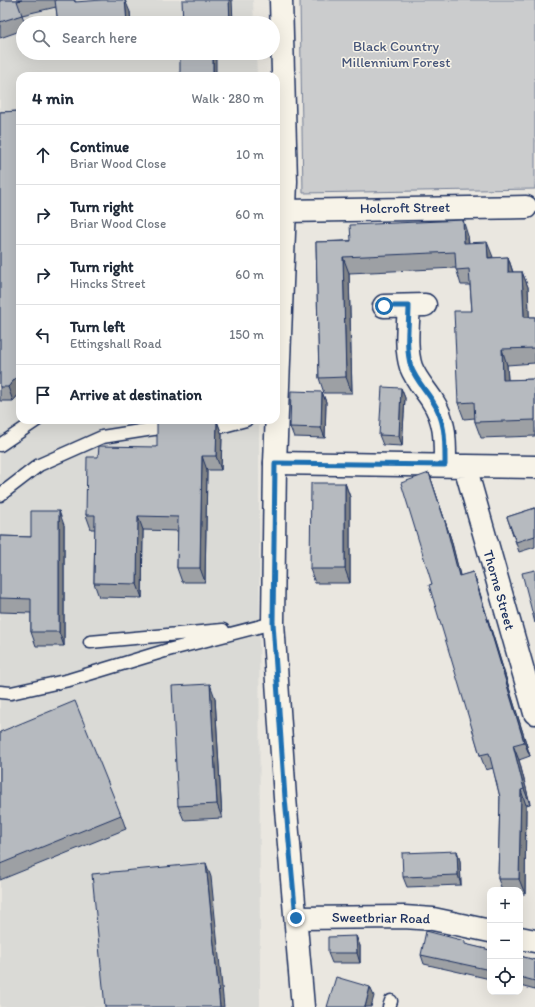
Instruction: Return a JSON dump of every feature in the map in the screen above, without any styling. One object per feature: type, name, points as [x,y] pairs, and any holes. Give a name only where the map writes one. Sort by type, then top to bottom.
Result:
[{"type":"street","points":[[280,311],[284,211],[281,181],[281,0]]},
{"type":"street","name":"Holcroft Street","points":[[284,211],[526,207]]},
{"type":"street","name":"Thorne Street","points":[[384,306],[417,305],[408,352],[411,366],[418,380],[432,399],[444,425],[455,465],[535,713]]},
{"type":"street","points":[[276,424],[273,623],[285,798],[303,1007]]},
{"type":"street","points":[[275,463],[535,466]]},
{"type":"street","name":"Sweetbriar Road","points":[[296,918],[433,918],[487,930]]},
{"type":"street","points":[[523,939],[535,941]]},
{"type":"lane","points":[[0,445],[31,424]]},
{"type":"lane","points":[[0,495],[39,465],[102,437],[153,429],[220,427],[231,424]]},
{"type":"lane","points":[[90,642],[218,630],[273,623]]},
{"type":"lane","points":[[0,692],[11,693],[69,680],[168,650],[273,623]]},
{"type":"shaded area","points":[[0,0],[253,0],[254,16],[16,16],[16,60],[256,60],[257,72],[16,72],[16,424],[259,424],[260,1007],[0,1007]]},
{"type":"green space","name":"Black Country Millennium Forest","points":[[300,0],[535,0],[535,189],[303,193]]},
{"type":"building","points":[[0,0],[22,0],[17,1],[22,15],[0,22]]},
{"type":"building","points":[[55,0],[74,0],[75,2],[125,0],[126,16],[57,16]]},
{"type":"building","points":[[182,0],[229,0],[230,16],[183,16]]},
{"type":"building","points":[[180,60],[213,60],[213,72],[180,72]]},
{"type":"building","points":[[16,111],[16,378],[8,387],[0,387],[0,112]]},
{"type":"building","points":[[463,220],[464,243],[487,242],[488,258],[508,257],[508,272],[522,272],[524,317],[535,317],[535,348],[502,349],[503,380],[535,379],[535,420],[475,422],[474,402],[458,403],[454,311],[472,311],[469,269],[456,270],[455,252],[343,257],[346,377],[319,378],[316,242],[351,241],[350,225]]},
{"type":"building","points":[[382,387],[401,388],[399,436],[379,435]]},
{"type":"building","points":[[291,391],[322,392],[321,428],[290,427]]},
{"type":"building","points":[[157,424],[217,424],[216,456],[202,456],[200,568],[177,568],[178,517],[138,516],[137,584],[94,583],[95,515],[86,515],[87,457],[98,457],[99,446],[157,447]]},
{"type":"building","points":[[429,473],[446,525],[459,576],[473,572],[524,742],[513,745],[524,789],[521,790],[519,879],[498,879],[500,797],[489,753],[480,755],[429,585],[432,584],[401,483]]},
{"type":"building","points":[[311,483],[345,483],[345,569],[310,569]]},
{"type":"building","points":[[535,508],[535,536],[516,542],[507,517]]},
{"type":"building","points":[[31,511],[59,511],[59,632],[31,632],[31,599],[0,598],[0,536],[31,537]]},
{"type":"building","points":[[535,570],[535,623],[522,573]]},
{"type":"building","points":[[210,684],[217,804],[178,806],[172,686]]},
{"type":"building","points":[[75,701],[121,815],[0,864],[0,732]]},
{"type":"building","points":[[457,851],[458,875],[403,877],[402,853]]},
{"type":"building","points":[[206,863],[220,1007],[105,1007],[92,874]]},
{"type":"building","points":[[426,931],[465,941],[465,944],[487,949],[487,969],[421,955]]},
{"type":"building","points":[[356,936],[357,953],[328,953],[328,937]]},
{"type":"building","points":[[523,957],[535,960],[535,981],[523,978]]},
{"type":"building","points":[[336,977],[370,987],[365,1007],[327,1007]]},
{"type":"route","points":[[296,918],[285,798],[273,623],[275,463],[445,465],[444,425],[432,399],[418,380],[411,366],[408,352],[409,306],[384,306]]}]
